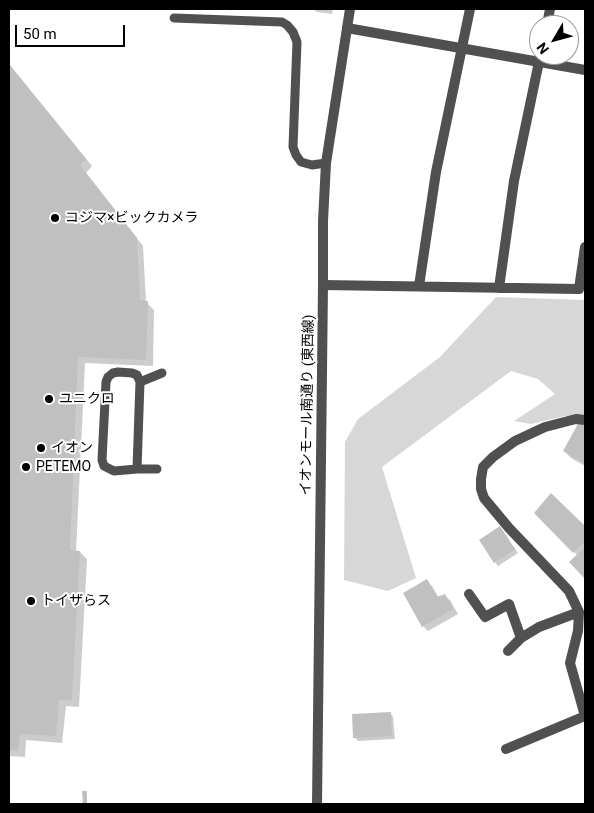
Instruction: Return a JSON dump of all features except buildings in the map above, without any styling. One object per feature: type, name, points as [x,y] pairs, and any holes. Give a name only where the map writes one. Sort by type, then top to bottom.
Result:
[{"type":"street","name":"イオンモール南通り (東西線)","points":[[316,804],[323,220],[326,163],[350,9]]},
{"type":"street","points":[[419,286],[436,172],[470,9]]},
{"type":"street","points":[[347,28],[462,48],[529,57]]},
{"type":"street","points":[[499,288],[514,180],[539,65]]},
{"type":"street","points":[[566,65],[585,70]]},
{"type":"street","points":[[323,285],[579,289],[585,247]]},
{"type":"street","points":[[506,749],[585,716],[570,663],[578,631],[579,612],[569,590],[509,528],[484,498],[481,488],[483,467],[515,441],[545,427],[576,419],[585,420]]},
{"type":"street","points":[[469,594],[485,616],[509,604],[521,638]]},
{"type":"street","points":[[508,651],[521,638],[539,627],[579,612]]},
{"type":"lane","points":[[174,18],[282,22],[288,25],[297,42],[293,147],[301,162],[312,165],[326,163]]},
{"type":"lane","points":[[140,382],[162,372]]},
{"type":"lane","points":[[137,469],[140,382],[136,375],[132,373],[113,373],[106,382],[102,460],[104,466],[114,471],[157,470]]},
{"type":"shaded area","points":[[496,297],[585,300],[585,415],[565,416],[531,424],[514,421],[555,394],[538,379],[511,371],[382,467],[416,578],[388,591],[344,580],[345,442],[358,419],[440,357]]},
{"type":"place","name":"コジマ×ビックカメラ","points":[[55,218]]},
{"type":"place","name":"ユニクロ","points":[[49,399]]},
{"type":"place","name":"イオン","points":[[41,448]]},
{"type":"place","name":"PETEMO","points":[[26,467]]},
{"type":"place","name":"トイザらス","points":[[31,601]]}]
